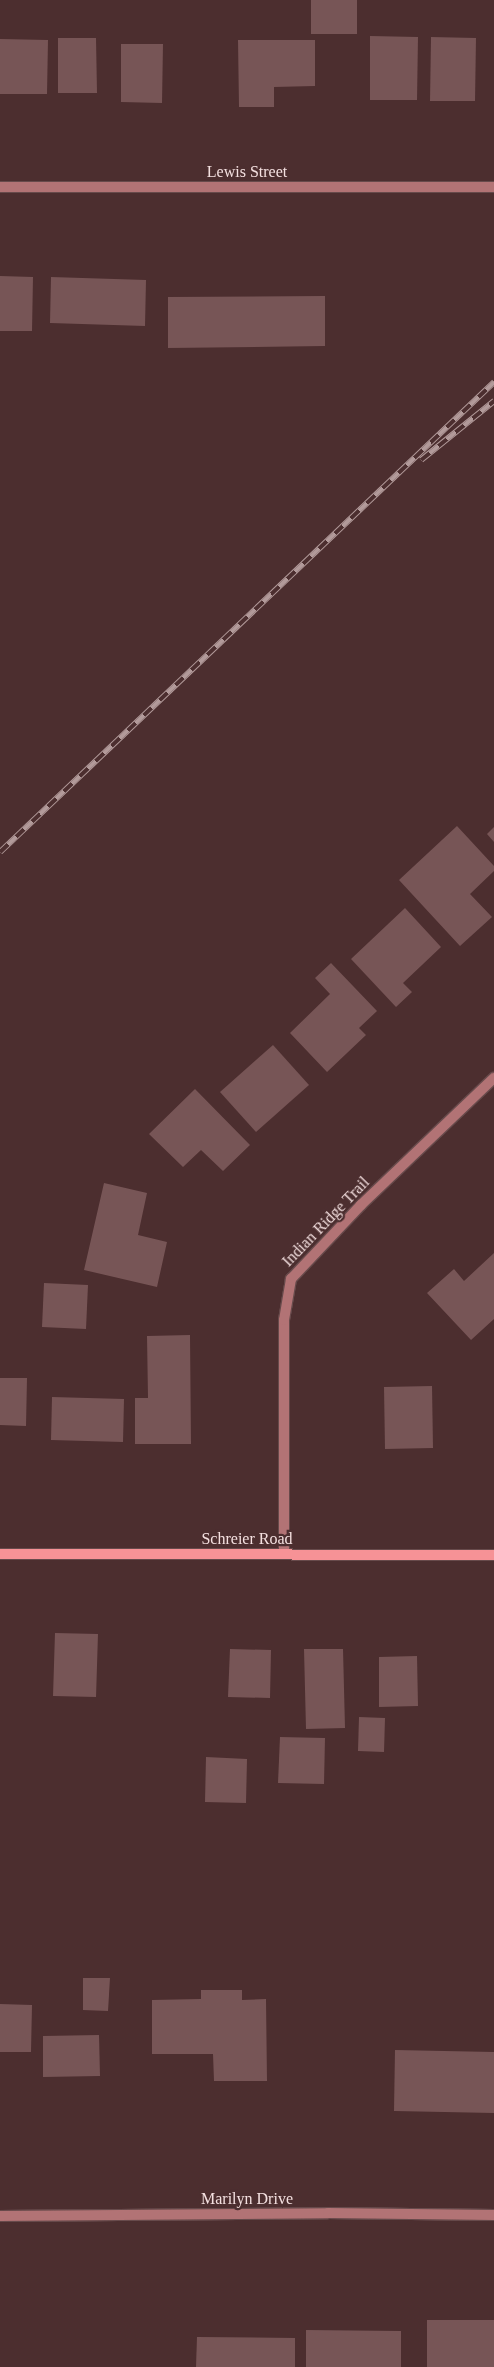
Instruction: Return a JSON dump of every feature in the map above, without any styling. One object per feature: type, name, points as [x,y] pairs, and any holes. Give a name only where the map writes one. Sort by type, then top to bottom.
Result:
[{"type":"street","name":"Lewis Street","points":[[0,187],[494,187]]},
{"type":"street","name":"Indian Ridge Trail","points":[[284,1554],[284,1320],[291,1279],[361,1205],[494,1078]]},
{"type":"street","name":"Schreier Road","points":[[0,1554],[494,1555]]},
{"type":"street","name":"Marilyn Drive","points":[[0,2216],[494,2215]]},
{"type":"building","points":[[311,0],[357,0],[357,34],[311,34]]},
{"type":"building","points":[[370,36],[418,37],[417,100],[370,100]]},
{"type":"building","points":[[431,37],[476,38],[475,101],[430,101]]},
{"type":"building","points":[[58,38],[96,38],[97,93],[58,93]]},
{"type":"building","points":[[0,39],[48,40],[47,94],[0,94]]},
{"type":"building","points":[[238,40],[315,40],[315,86],[274,87],[274,107],[239,107]]},
{"type":"building","points":[[121,44],[163,44],[162,103],[121,102]]},
{"type":"building","points":[[0,276],[33,277],[32,331],[0,331]]},
{"type":"building","points":[[51,277],[146,280],[145,326],[50,323]]},
{"type":"building","points":[[325,296],[325,346],[168,348],[168,297]]},
{"type":"building","points":[[457,826],[494,866],[494,871],[470,894],[492,917],[460,946],[399,880]]},
{"type":"building","points":[[494,827],[494,842],[487,834]]},
{"type":"building","points":[[405,908],[441,947],[403,983],[412,992],[396,1007],[351,959]]},
{"type":"building","points":[[331,963],[377,1011],[359,1028],[366,1035],[327,1072],[290,1033],[330,994],[315,978]]},
{"type":"building","points":[[273,1045],[309,1085],[256,1132],[220,1092]]},
{"type":"building","points":[[195,1089],[250,1145],[223,1171],[201,1150],[183,1167],[149,1134]]},
{"type":"building","points":[[104,1183],[147,1193],[138,1235],[167,1242],[157,1287],[84,1270]]},
{"type":"building","points":[[494,1253],[494,1319],[471,1340],[427,1293],[454,1269],[464,1281]]},
{"type":"building","points":[[44,1283],[88,1285],[86,1329],[42,1327]]},
{"type":"building","points":[[190,1335],[191,1444],[135,1444],[135,1398],[148,1398],[147,1336]]},
{"type":"building","points":[[0,1378],[27,1378],[26,1426],[0,1425]]},
{"type":"building","points":[[432,1386],[433,1448],[385,1449],[384,1387]]},
{"type":"building","points":[[52,1397],[124,1399],[123,1442],[51,1440]]},
{"type":"building","points":[[55,1633],[98,1634],[96,1697],[53,1696]]},
{"type":"building","points":[[230,1649],[271,1650],[270,1698],[228,1697]]},
{"type":"building","points":[[304,1649],[343,1649],[345,1728],[306,1729]]},
{"type":"building","points":[[417,1656],[418,1706],[379,1707],[379,1657]]},
{"type":"building","points":[[359,1717],[385,1718],[384,1752],[358,1751]]},
{"type":"building","points":[[280,1737],[325,1738],[324,1784],[278,1783]]},
{"type":"building","points":[[206,1757],[247,1759],[246,1803],[205,1802]]},
{"type":"building","points":[[83,1978],[110,1978],[108,2011],[83,2010]]},
{"type":"building","points":[[201,1990],[242,1990],[242,2000],[266,1999],[267,2081],[214,2081],[213,2054],[152,2054],[152,2000],[201,1999]]},
{"type":"building","points":[[0,2004],[32,2005],[31,2052],[0,2052]]},
{"type":"building","points":[[99,2035],[100,2076],[43,2077],[43,2036]]},
{"type":"building","points":[[395,2050],[494,2052],[494,2113],[394,2111]]},
{"type":"building","points":[[427,2320],[494,2320],[494,2367],[427,2367]]},
{"type":"building","points":[[306,2330],[401,2331],[401,2367],[306,2367]]},
{"type":"building","points":[[197,2337],[295,2338],[295,2367],[196,2367]]},
{"type":"railway","points":[[0,852],[494,382]]},
{"type":"railway","points":[[421,460],[494,401]]}]
